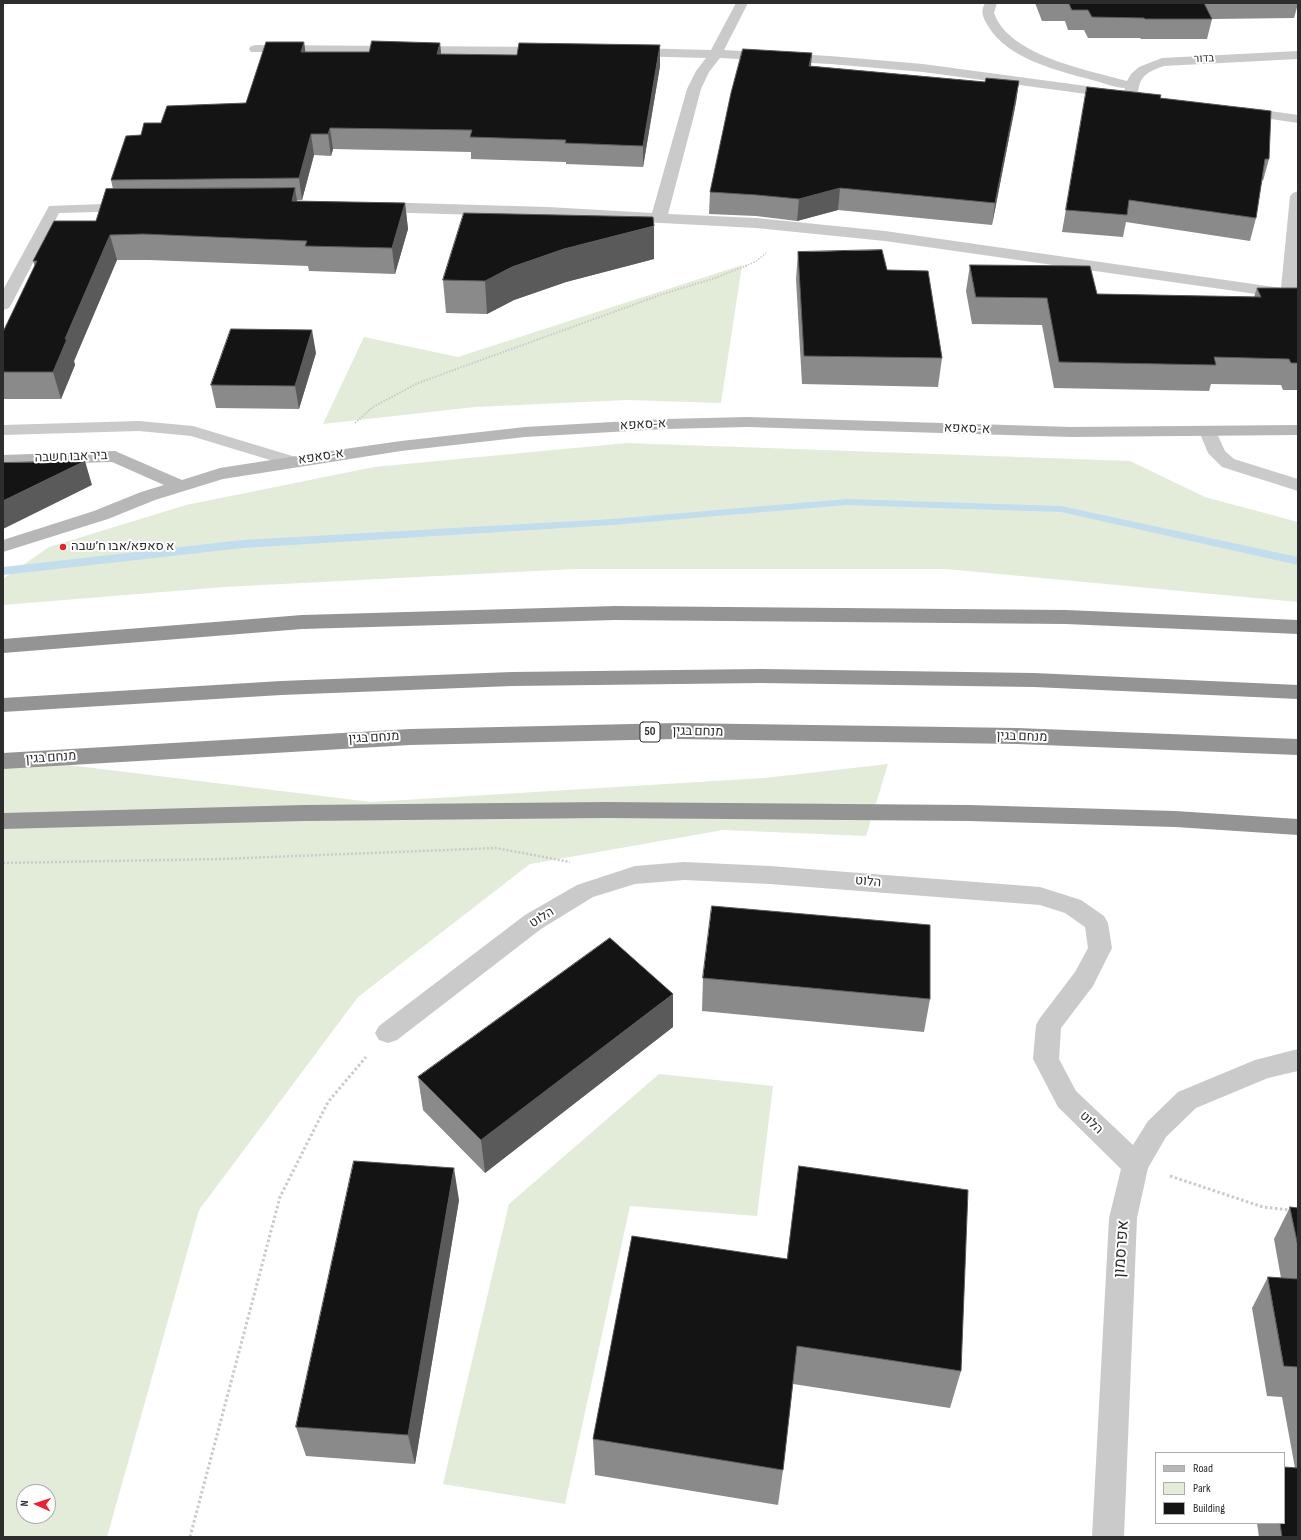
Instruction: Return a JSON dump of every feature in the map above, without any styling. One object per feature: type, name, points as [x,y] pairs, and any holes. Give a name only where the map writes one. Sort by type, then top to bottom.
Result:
[{"type":"highway","points":[[3,646],[302,622],[615,612],[1066,617],[1298,627]]},
{"type":"highway","points":[[3,705],[281,688],[512,679],[761,676],[1034,680],[1298,692]]},
{"type":"highway","name":"מנחם בגין","points":[[3,761],[410,737],[677,731],[1017,736],[1298,747]]},
{"type":"highway","points":[[3,821],[304,813],[636,811],[969,812],[1175,819],[1298,827]]},
{"type":"street","points":[[658,217],[694,88],[703,71],[716,54],[742,3]]},
{"type":"street","points":[[991,3],[988,12],[993,26],[1003,38],[1016,48],[1146,98]]},
{"type":"street","points":[[256,49],[562,52]]},
{"type":"street","points":[[616,52],[716,54],[859,62],[1017,81],[1131,91]]},
{"type":"street","name":"בדור","points":[[1131,91],[1136,76],[1144,68],[1162,62],[1298,55]]},
{"type":"street","points":[[1231,110],[1298,118]]},
{"type":"street","points":[[360,207],[658,217],[786,226],[885,236],[1294,294],[1298,196]]},
{"type":"street","points":[[3,305],[54,209],[141,208]]},
{"type":"street","name":"א-סאפא","points":[[3,546],[101,515],[148,496],[220,474],[401,446],[526,432],[665,424],[747,422],[1071,432],[1298,430]]},
{"type":"street","points":[[1208,431],[1217,453],[1228,463],[1298,485]]},
{"type":"street","name":"ביר אבו חשבה","points":[[3,460],[115,456],[181,486]]},
{"type":"street","name":"הלוט","points":[[388,1033],[533,922],[585,892],[636,875],[684,871],[770,875],[1040,896],[1073,906],[1096,923],[1100,948],[1084,979],[1049,1025],[1046,1059],[1067,1099],[1135,1165]]},
{"type":"street","name":"אפרסמון","points":[[1108,1537],[1123,1218],[1135,1165],[1157,1129],[1186,1100],[1264,1068],[1298,1060]]},
{"type":"lane","points":[[3,430],[139,426],[193,431],[292,462]]},
{"type":"path","points":[[316,458],[373,407],[418,383],[663,294],[715,278],[755,262],[772,248],[786,226]]},
{"type":"path","points":[[3,863],[221,859],[496,848],[574,863]]},
{"type":"path","points":[[190,1537],[280,1197],[328,1102],[388,1033]]},
{"type":"path","points":[[1135,1165],[1264,1207],[1298,1211]]},
{"type":"green space","points":[[742,265],[721,403],[627,400],[475,407],[323,424],[364,337],[458,357]]},
{"type":"green space","points":[[627,443],[1130,461],[1205,497],[1298,522],[1298,602],[946,569],[574,569],[224,587],[3,605],[3,579],[49,547],[186,505],[374,467]]},
{"type":"green space","points":[[3,757],[371,802],[764,778],[888,764],[866,836],[723,830],[530,864],[358,997],[199,1210],[107,1537],[3,1537]]},
{"type":"green space","points":[[659,1074],[773,1086],[757,1216],[630,1206],[565,1504],[443,1484],[509,1204]]},
{"type":"building","points":[[1069,3],[1204,3],[1212,19],[1092,17],[1088,10],[1072,10]]},
{"type":"building","points":[[372,41],[440,43],[437,54],[517,55],[519,43],[660,45],[643,146],[565,143],[566,140],[470,137],[472,130],[330,128],[328,134],[311,134],[299,178],[111,180],[126,136],[141,135],[144,123],[161,123],[167,106],[246,103],[266,42],[304,42],[301,52],[369,52]]},
{"type":"building","points":[[743,49],[812,53],[809,66],[985,82],[986,78],[1019,81],[995,203],[840,188],[799,199],[710,192],[731,93]]},
{"type":"building","points":[[1087,87],[1161,95],[1160,98],[1271,111],[1269,159],[1265,159],[1256,218],[1129,200],[1127,215],[1066,210]]},
{"type":"building","points":[[295,188],[292,201],[405,203],[392,248],[305,246],[307,241],[143,234],[110,235],[65,339],[67,339],[53,372],[3,372],[3,332],[37,261],[33,261],[54,221],[96,221],[106,189]]},
{"type":"building","points":[[464,213],[653,217],[654,226],[564,249],[512,267],[485,281],[443,280]]},
{"type":"building","points":[[882,250],[887,270],[928,271],[942,358],[804,356],[798,252]]},
{"type":"building","points":[[970,265],[1090,266],[1097,294],[1261,297],[1257,288],[1298,288],[1298,363],[1291,363],[1289,359],[1214,357],[1216,365],[1059,362],[1047,298],[976,297]]},
{"type":"building","points":[[231,329],[312,330],[295,386],[211,385]]},
{"type":"building","points":[[85,461],[3,501],[3,463]]},
{"type":"building","points":[[712,906],[930,925],[930,999],[703,978]]},
{"type":"building","points":[[610,938],[673,994],[481,1140],[418,1077]]},
{"type":"building","points":[[354,1161],[454,1168],[408,1435],[296,1427]]},
{"type":"building","points":[[799,1166],[968,1190],[961,1371],[797,1346],[783,1470],[593,1439],[632,1236],[787,1259]]},
{"type":"building","points":[[1290,1207],[1298,1208],[1298,1246]]},
{"type":"building","points":[[1268,1277],[1298,1279],[1298,1367],[1284,1366]]},
{"type":"building","points":[[1285,1467],[1298,1468],[1298,1537],[1282,1537],[1280,1524],[1285,1524]]},
{"type":"waterway","points":[[3,571],[243,544],[612,522],[846,502],[1061,509],[1298,561]]},
{"type":"place","name":"א סאפא/אבו ח׳שבה","points":[[63,547]]}]
